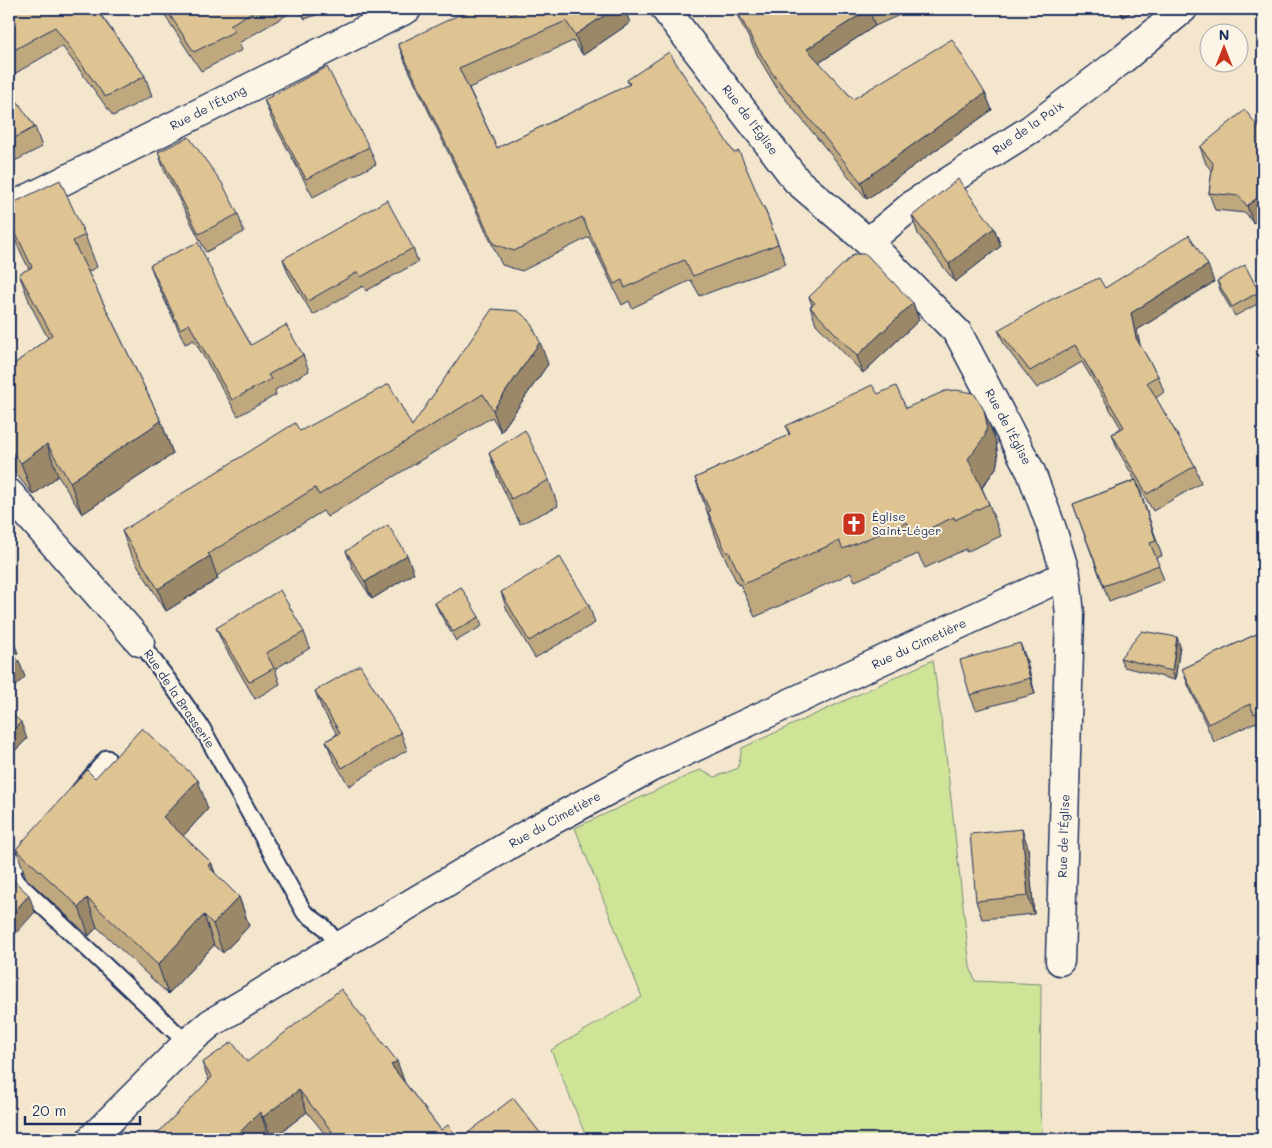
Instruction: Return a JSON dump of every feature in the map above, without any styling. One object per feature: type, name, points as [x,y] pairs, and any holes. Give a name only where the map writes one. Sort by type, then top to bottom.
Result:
[{"type":"street","name":"Rue de l'Étang","points":[[9,208],[407,9]]},
{"type":"street","name":"Rue de l'Église","points":[[665,9],[797,181],[868,242],[958,334],[1031,472],[1052,529],[1066,575],[1070,616],[1060,961]]},
{"type":"street","name":"Rue de la Paix","points":[[868,242],[916,202],[1031,129],[1123,59],[1183,9]]},
{"type":"street","name":"Rue de la Brasserie","points":[[9,493],[140,642]]},
{"type":"street","name":"Rue du Cimetière","points":[[91,1139],[187,1043],[211,1023],[529,832],[654,766],[1066,575]]},
{"type":"lane","name":"Rue de la Brasserie","points":[[140,642],[202,728],[304,912],[323,926],[340,946]]},
{"type":"lane","points":[[69,803],[107,758]]},
{"type":"lane","points":[[44,832],[12,870],[16,881],[187,1043]]},
{"type":"green space","points":[[933,660],[946,755],[970,967],[975,981],[1041,984],[1040,1111],[1043,1139],[587,1139],[551,1050],[642,997],[575,828],[700,770],[715,777],[736,769],[738,768],[742,748]]},
{"type":"building","points":[[9,9],[96,9],[145,76],[105,97],[55,27],[9,53]]},
{"type":"building","points":[[166,9],[257,9],[230,25],[235,31],[194,52]]},
{"type":"building","points":[[471,9],[506,9],[511,15],[522,9],[614,9],[575,35],[566,21],[459,68],[497,148],[630,84],[627,80],[669,52],[734,153],[739,151],[778,244],[693,276],[684,260],[625,288],[622,280],[614,284],[582,217],[514,251],[494,244],[398,44]]},
{"type":"building","points":[[736,9],[869,9],[807,49],[853,99],[952,39],[985,93],[861,182],[772,73]]},
{"type":"building","points":[[327,67],[369,147],[306,179],[264,100]]},
{"type":"building","points":[[9,92],[35,127],[9,141]]},
{"type":"building","points":[[1245,110],[1263,133],[1263,193],[1247,206],[1239,196],[1209,193],[1213,163],[1200,147]]},
{"type":"building","points":[[189,137],[222,183],[238,214],[199,234],[158,152]]},
{"type":"building","points":[[958,179],[994,228],[949,264],[912,216]]},
{"type":"building","points":[[60,180],[85,235],[73,241],[161,421],[70,482],[47,444],[21,463],[9,448],[9,402],[11,401],[9,398],[9,368],[52,335],[19,274],[32,267],[9,219],[9,205]]},
{"type":"building","points":[[387,200],[413,248],[361,277],[358,272],[308,301],[283,259]]},
{"type":"building","points":[[1189,235],[1208,265],[1131,313],[1136,338],[1158,376],[1147,382],[1195,466],[1147,494],[1112,434],[1124,427],[1075,345],[1030,371],[998,330],[1052,299],[1099,278],[1105,288]]},
{"type":"building","points":[[198,242],[228,305],[251,345],[286,325],[303,355],[268,375],[271,379],[232,400],[189,324],[180,329],[150,265]]},
{"type":"building","points":[[854,254],[866,254],[913,303],[857,356],[810,307],[815,303],[809,297]]},
{"type":"building","points":[[1245,265],[1259,292],[1232,307],[1217,281]]},
{"type":"building","points":[[492,309],[518,311],[529,320],[540,342],[493,410],[483,394],[319,495],[315,488],[208,554],[210,556],[158,589],[122,531],[295,423],[300,431],[389,384],[412,426]]},
{"type":"building","name":"Église Saint-Léger","points":[[872,385],[878,394],[896,386],[906,408],[945,391],[956,390],[974,393],[984,410],[987,425],[985,436],[968,459],[989,504],[955,520],[954,517],[913,536],[907,522],[843,549],[839,541],[744,584],[729,552],[726,552],[695,478],[790,434],[786,426]]},
{"type":"building","points":[[525,430],[549,480],[511,499],[489,453]]},
{"type":"building","points":[[1136,480],[1156,541],[1150,543],[1159,565],[1104,586],[1073,504]]},
{"type":"building","points":[[388,525],[407,555],[365,582],[346,551]]},
{"type":"building","points":[[560,557],[589,605],[529,641],[501,592]]},
{"type":"building","points":[[461,587],[479,617],[453,632],[435,603]]},
{"type":"building","points":[[280,590],[304,632],[266,653],[274,668],[249,682],[216,628]]},
{"type":"building","points":[[1142,631],[1177,637],[1172,671],[1120,658]]},
{"type":"building","points":[[1263,631],[1263,710],[1254,714],[1250,704],[1208,724],[1182,669]]},
{"type":"building","points":[[1020,643],[1030,678],[970,695],[960,660]]},
{"type":"building","points":[[9,650],[19,661],[9,670]]},
{"type":"building","points":[[360,665],[401,733],[342,768],[326,741],[340,733],[315,691]]},
{"type":"building","points":[[9,712],[21,722],[9,734]]},
{"type":"building","points":[[142,728],[198,780],[163,817],[211,862],[208,866],[239,897],[213,924],[204,915],[158,965],[87,898],[79,907],[16,849],[87,770],[95,778]]},
{"type":"building","points":[[1022,829],[1028,896],[976,901],[970,834]]},
{"type":"building","points":[[9,876],[29,895],[9,918]]},
{"type":"building","points":[[341,989],[397,1061],[391,1065],[441,1130],[448,1125],[459,1139],[338,1139],[299,1090],[263,1117],[260,1112],[233,1139],[158,1139],[155,1136],[212,1077],[202,1063],[232,1042],[247,1062]]},
{"type":"building","points":[[513,1098],[545,1139],[460,1139]]},
{"type":"place","name":"Église Saint-Léger","points":[[854,524]]}]
